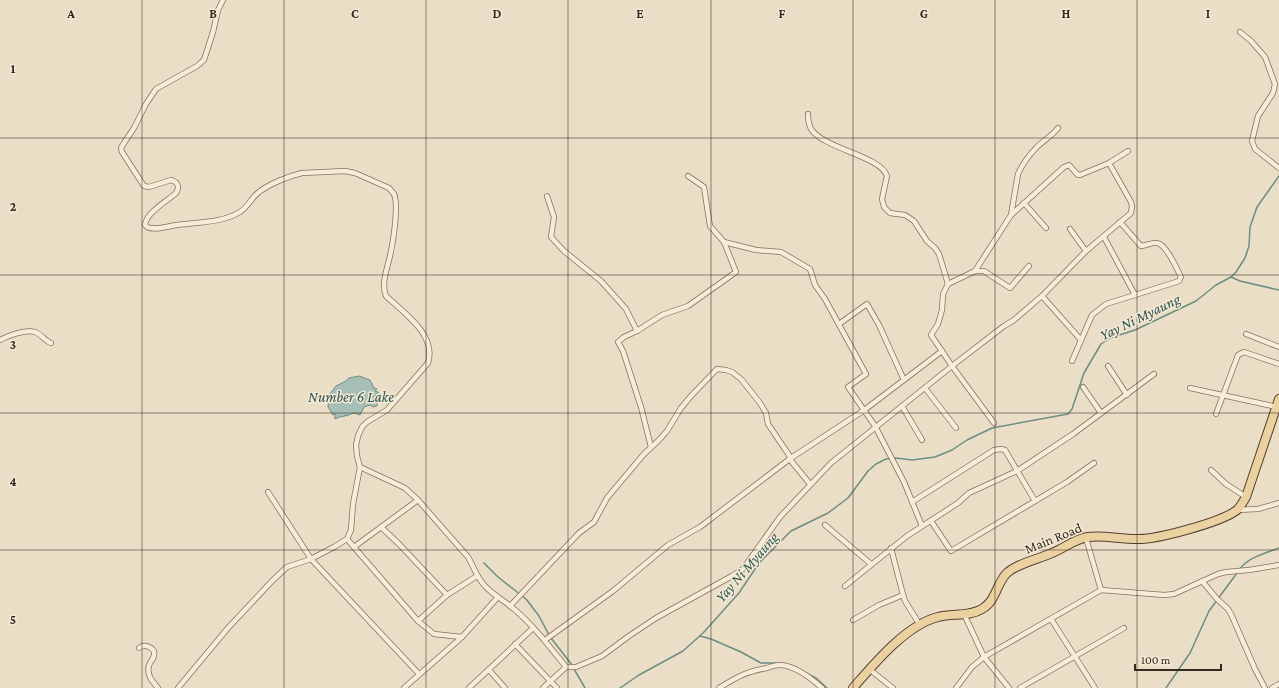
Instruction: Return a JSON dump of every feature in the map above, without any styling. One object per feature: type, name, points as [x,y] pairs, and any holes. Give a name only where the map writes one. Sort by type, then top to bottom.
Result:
[{"type":"main road","name":"Main Road","points":[[853,688],[880,657],[920,625],[937,617],[975,612],[989,604],[1002,579],[1012,569],[1054,552],[1071,542],[1086,538],[1149,539],[1217,520],[1236,510],[1246,497],[1278,404]]},
{"type":"street","points":[[178,688],[224,633],[273,580],[287,568],[310,559],[347,539],[351,530],[353,504],[360,467],[356,445],[362,427],[367,422],[387,410],[428,363],[431,356],[430,348],[425,337],[415,323],[386,296],[384,292],[384,282],[391,250],[396,197],[389,188],[355,173],[345,171],[328,173],[302,173],[289,177],[260,191],[242,210],[223,219],[210,222],[149,229],[146,225],[146,220],[160,205],[176,193],[178,190],[178,185],[171,180],[149,187],[144,186],[122,152],[122,148],[156,89],[197,66],[204,60],[218,10],[223,0]]},
{"type":"street","points":[[1240,32],[1251,41],[1265,57],[1275,84],[1273,93],[1258,116],[1252,142],[1255,149],[1279,168]]},
{"type":"street","points":[[808,114],[811,129],[821,139],[844,148],[884,170],[887,176],[882,198],[884,207],[890,213],[905,215],[914,221],[927,241],[939,254],[948,284]]},
{"type":"street","points":[[1011,215],[1018,174],[1021,168],[1036,148],[1052,136],[1058,128]]},
{"type":"street","points":[[994,423],[931,335],[938,324],[942,310],[943,294],[948,284],[976,271],[1011,215],[1066,166],[1069,166],[1078,175],[1080,175],[1109,163],[1128,151]]},
{"type":"street","points":[[543,688],[566,667],[576,667],[602,656],[656,618],[743,569],[780,517],[836,458],[952,366],[1014,320],[1042,296],[1086,251],[1131,213],[1131,202],[1109,163]]},
{"type":"street","points":[[651,447],[641,407],[623,351],[618,342],[662,315],[688,306],[736,272],[724,242],[710,226],[704,187],[688,176]]},
{"type":"street","points":[[547,196],[554,217],[551,237],[564,251],[601,280],[626,309],[637,331]]},
{"type":"street","points":[[1024,203],[1046,228]]},
{"type":"street","points":[[1072,361],[1092,315],[1096,311],[1106,304],[1179,281],[1181,277],[1165,248],[1161,244],[1154,243],[1141,246],[1120,222]]},
{"type":"street","points":[[1070,229],[1086,251]]},
{"type":"street","points":[[1104,237],[1134,295]]},
{"type":"street","points":[[724,242],[756,250],[781,252],[810,269],[815,285],[839,324],[866,374],[848,387],[863,411],[875,426],[889,452],[922,526]]},
{"type":"street","points":[[976,271],[987,273],[1010,288],[1029,266]]},
{"type":"street","points":[[1042,296],[1081,340]]},
{"type":"street","points":[[839,324],[867,304],[879,325],[904,380]]},
{"type":"street","points":[[0,340],[10,336],[31,332],[39,334],[51,343]]},
{"type":"street","points":[[1246,334],[1279,347]]},
{"type":"street","points":[[545,640],[613,591],[668,545],[700,527],[791,458],[863,411],[942,351]]},
{"type":"street","points":[[1216,414],[1222,395],[1240,353],[1244,352],[1279,364]]},
{"type":"street","points":[[1108,366],[1127,394]]},
{"type":"street","points":[[510,606],[579,534],[594,522],[607,498],[644,454],[667,431],[691,396],[717,369],[732,372],[741,379],[760,403],[766,413],[768,424],[810,484]]},
{"type":"street","points":[[845,586],[891,548],[958,503],[969,493],[1017,471],[1073,434],[1154,374]]},
{"type":"street","points":[[1083,387],[1101,413]]},
{"type":"street","points":[[924,388],[956,428]]},
{"type":"street","points":[[1190,388],[1278,404]]},
{"type":"street","points":[[902,406],[922,440]]},
{"type":"street","points":[[912,502],[994,450],[1001,449],[1005,450],[1035,501]]},
{"type":"street","points":[[931,521],[951,551],[1068,482],[1094,463]]},
{"type":"street","points":[[360,467],[405,488],[418,500],[468,557],[474,566],[477,576],[485,587],[510,606],[533,628],[545,640],[566,667]]},
{"type":"street","points":[[1211,470],[1226,484],[1246,497]]},
{"type":"street","points":[[268,492],[310,559],[419,674]]},
{"type":"street","points":[[354,547],[418,500]]},
{"type":"street","points":[[1236,510],[1258,509],[1279,503]]},
{"type":"street","points":[[825,525],[871,564]]},
{"type":"street","points":[[381,528],[399,544],[447,595]]},
{"type":"street","points":[[1086,538],[1101,590]]},
{"type":"street","points":[[347,539],[418,621],[434,634],[462,637]]},
{"type":"street","points":[[891,548],[903,595],[920,625]]},
{"type":"street","points":[[959,687],[972,667],[984,657],[1101,590],[1164,595],[1174,594],[1218,574],[1279,565]]},
{"type":"street","points":[[418,621],[447,595],[477,576]]},
{"type":"street","points":[[1202,581],[1231,614],[1265,688]]},
{"type":"street","points":[[853,620],[878,605],[903,595]]},
{"type":"street","points":[[404,688],[462,637],[498,597]]},
{"type":"street","points":[[964,614],[984,657],[1009,688]]},
{"type":"street","points":[[1051,619],[1092,687]]},
{"type":"street","points":[[470,688],[533,628]]},
{"type":"street","points":[[1020,688],[1124,628]]},
{"type":"street","points":[[516,644],[557,688]]},
{"type":"street","points":[[139,648],[141,646],[148,646],[154,651],[153,659],[149,666],[149,675],[158,688]]},
{"type":"street","points":[[719,688],[749,672],[779,665],[805,674],[822,688]]},
{"type":"street","points":[[870,669],[893,688]]},
{"type":"street","points":[[489,670],[505,688]]},
{"type":"street","points":[[1272,688],[1279,684]]},
{"type":"water","name":"Number 6 Lake","points":[[359,376],[370,380],[374,388],[377,389],[375,391],[378,392],[377,406],[373,407],[370,405],[364,407],[360,415],[354,413],[335,419],[335,414],[333,415],[328,407],[329,395],[336,386],[349,378]]},
{"type":"waterway","name":"Yay Ni Myaung","points":[[620,688],[639,675],[683,651],[703,633],[739,593],[759,563],[791,531],[828,513],[848,498],[868,471],[876,464],[886,459],[896,458],[912,460],[935,457],[952,450],[967,440],[992,428],[1068,414],[1072,409],[1084,373],[1101,344],[1110,338],[1135,330],[1196,301],[1216,285],[1231,277],[1236,272],[1245,258],[1249,246],[1250,227],[1257,207],[1279,176]]},
{"type":"waterway","points":[[1231,277],[1240,281],[1279,290]]},
{"type":"waterway","points":[[1239,570],[1252,559],[1279,548]]},
{"type":"waterway","points":[[484,563],[498,577],[526,599],[539,616],[549,635]]},
{"type":"waterway","points":[[1166,688],[1190,653],[1209,611],[1237,573]]},
{"type":"waterway","points":[[700,636],[711,639],[741,652],[761,663],[776,663]]},
{"type":"waterway","points":[[551,638],[572,665]]},
{"type":"waterway","points":[[574,669],[585,688]]},
{"type":"waterway","points":[[804,672],[816,678],[827,688]]}]
